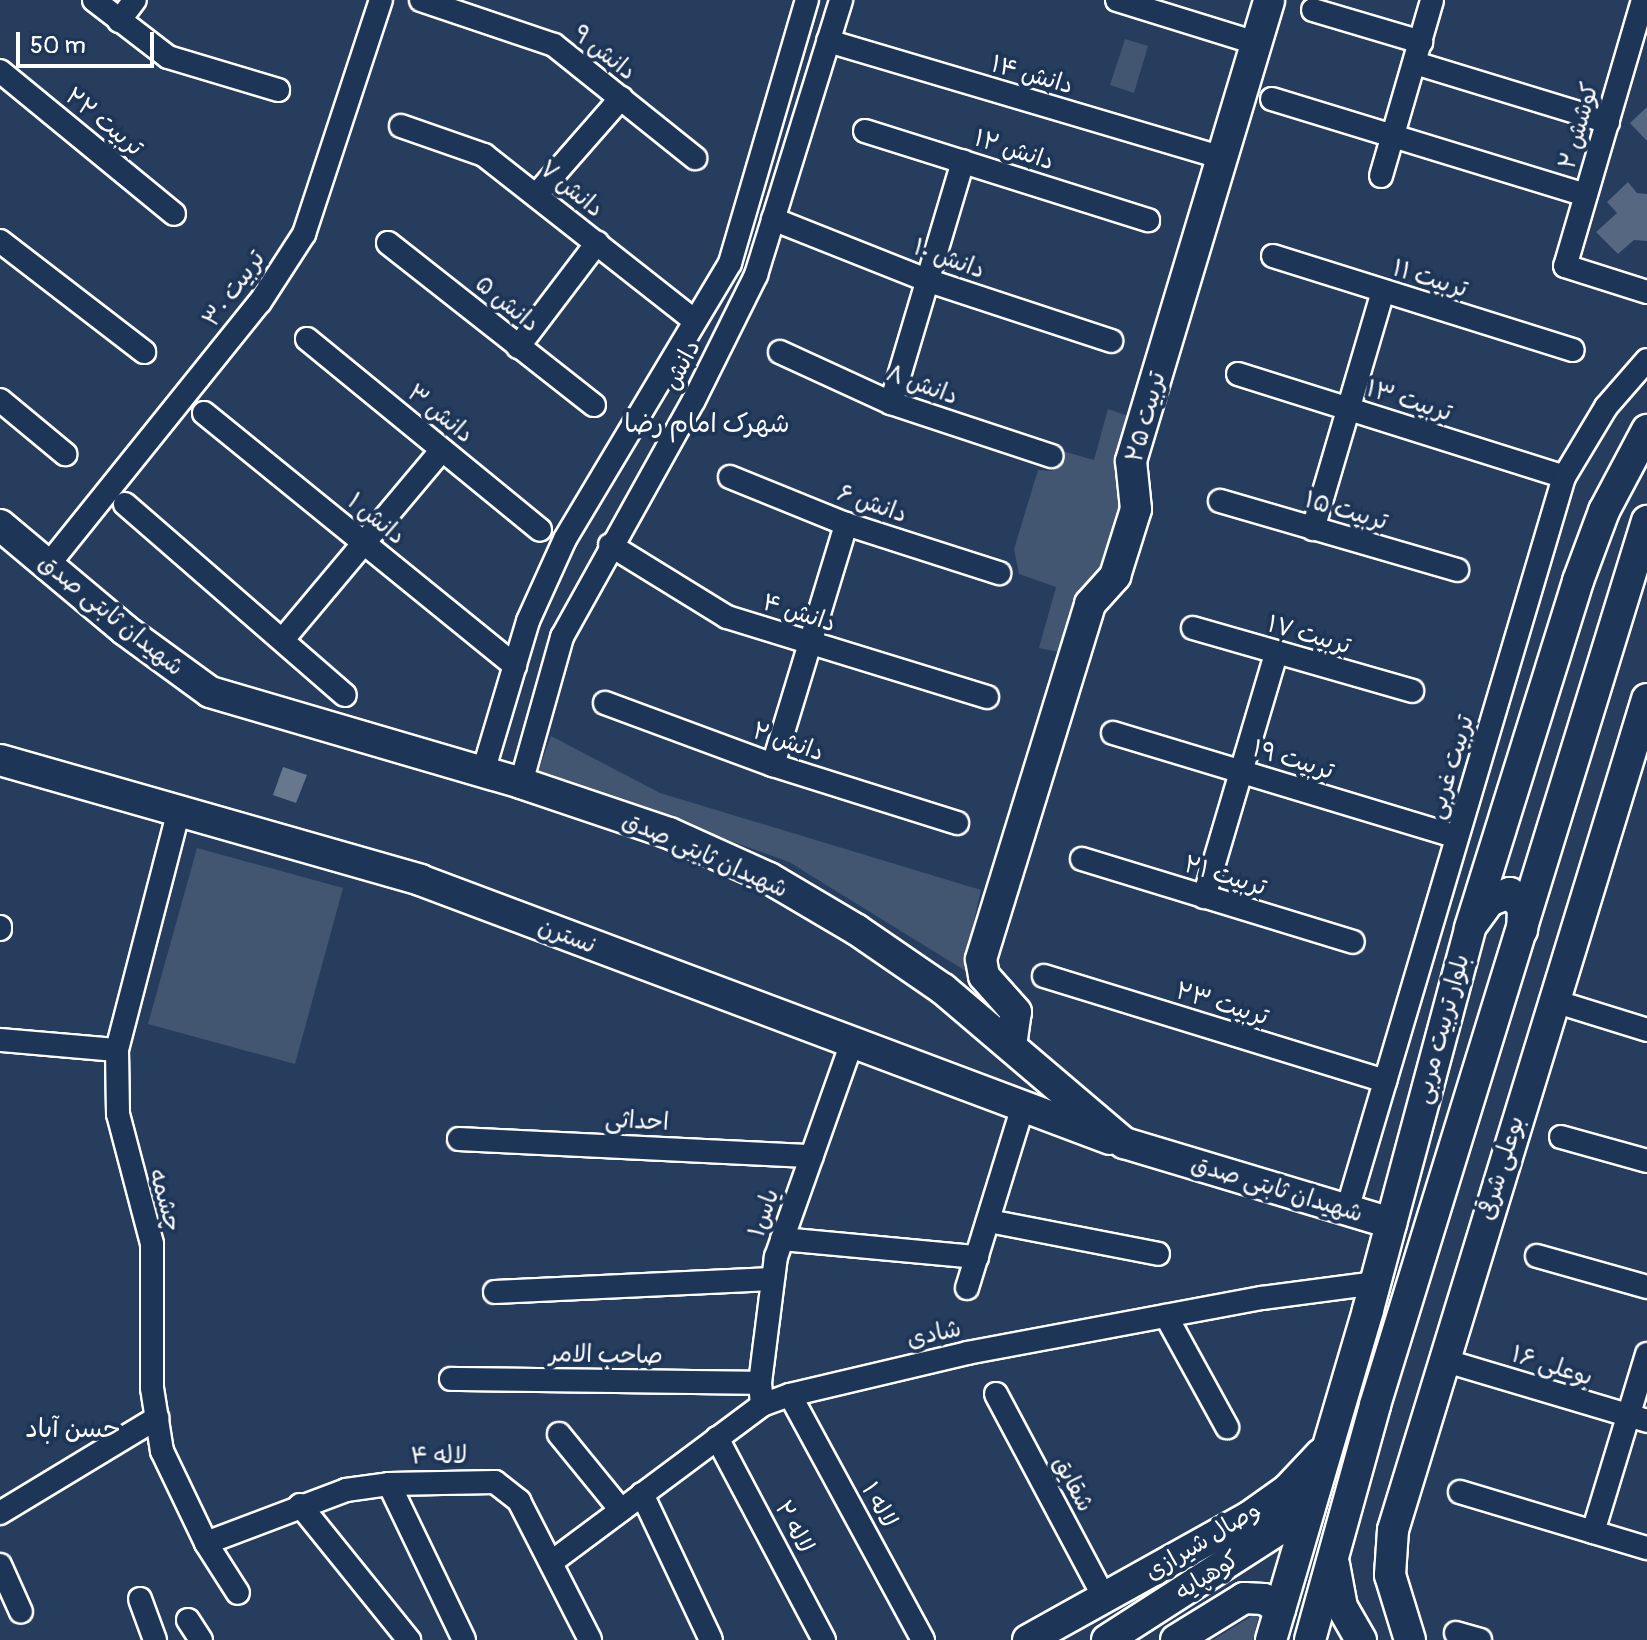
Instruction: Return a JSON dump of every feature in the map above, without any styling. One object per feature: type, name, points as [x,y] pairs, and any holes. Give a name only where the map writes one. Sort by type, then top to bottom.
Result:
[{"type":"main road","name":"تربیت ۲۵","points":[[1011,1046],[1016,1012],[984,976],[981,959],[1090,604],[1115,576],[1128,536],[1136,509],[1131,461],[1269,0]]},
{"type":"main road","name":"بلوار تربیت مربی","points":[[1271,1640],[1376,1283],[1470,928],[1578,581],[1604,511],[1647,430]]},
{"type":"main road","name":"بلوار تربیت مربی","points":[[1310,1640],[1379,1390],[1520,944],[1647,521]]},
{"type":"main road","name":"شهیدان ثابتی صدق","points":[[0,525],[146,648],[210,692],[521,783],[669,833],[769,878],[857,930],[1011,1046],[1124,1143],[1391,1223]]},
{"type":"main road","name":"بوعلی شرقی","points":[[1410,1640],[1390,1575],[1393,1530],[1554,1001],[1637,770],[1647,699]]},
{"type":"main road","name":"نسترن","points":[[0,760],[420,880],[1022,1109],[1124,1143]]},
{"type":"main road","points":[[1470,928],[1489,901],[1510,893],[1523,907],[1520,944]]},
{"type":"main road","name":"وصال شیرازی","points":[[1028,1640],[1249,1517],[1287,1490],[1325,1450]]},
{"type":"main road","name":"کوهپایه","points":[[1107,1640],[1307,1511]]},
{"type":"main road","points":[[1244,1598],[1265,1591],[1280,1570],[1280,1556],[1255,1546]]},
{"type":"main road","points":[[1333,1557],[1342,1607],[1361,1640]]},
{"type":"main road","name":"کوهپایه","points":[[1176,1640],[1244,1598],[1264,1599],[1280,1609]]},
{"type":"street","points":[[94,0],[168,57],[278,90]]},
{"type":"street","points":[[119,21],[135,0]]},
{"type":"street","name":"تربیت ۳۰","points":[[49,564],[260,302],[304,234],[381,0]]},
{"type":"street","name":"دانش ۹","points":[[421,0],[554,45],[695,158]]},
{"type":"street","name":"دانش","points":[[483,772],[515,666],[565,539],[730,263],[807,0]]},
{"type":"street","name":"دانش","points":[[521,783],[562,637],[610,545],[694,400],[756,275],[841,0]]},
{"type":"street","points":[[1117,0],[1256,43]]},
{"type":"street","points":[[1381,176],[1432,0]]},
{"type":"street","name":"کوشش ۲","points":[[1643,0],[1565,266],[1647,292]]},
{"type":"street","points":[[1313,10],[1608,122]]},
{"type":"street","name":"دانش ۱۴","points":[[828,41],[1223,158]]},
{"type":"street","name":"تربیت ۲۲","points":[[0,71],[174,214]]},
{"type":"street","points":[[537,194],[621,98]]},
{"type":"street","points":[[1272,99],[1586,195]]},
{"type":"street","name":"دانش ۷","points":[[401,126],[484,155],[694,320]]},
{"type":"street","name":"دانش ۱۲","points":[[865,131],[1148,220]]},
{"type":"street","points":[[891,403],[963,161]]},
{"type":"street","name":"دانش ۱۰","points":[[773,219],[926,280],[1111,341]]},
{"type":"street","name":"دانش ۵","points":[[388,243],[594,405]]},
{"type":"street","points":[[518,347],[597,243]]},
{"type":"street","points":[[3,250],[144,352]]},
{"type":"street","name":"تربیت ۱۱","points":[[1273,256],[1573,350]]},
{"type":"street","points":[[730,263],[756,275]]},
{"type":"street","points":[[1313,529],[1383,291]]},
{"type":"street","name":"دانش ۳","points":[[307,339],[540,530]]},
{"type":"street","name":"دانش ۸","points":[[780,352],[891,403],[1051,456]]},
{"type":"street","name":"تربیت غربی","points":[[1347,1210],[1564,477],[1606,407],[1647,360]]},
{"type":"street","name":"تربیت ۱۳","points":[[1238,374],[1564,477]]},
{"type":"street","points":[[0,400],[65,454]]},
{"type":"street","name":"دانش ۱","points":[[204,413],[515,666]]},
{"type":"street","points":[[285,637],[442,450]]},
{"type":"street","name":"دانش ۶","points":[[730,477],[846,524],[999,573]]},
{"type":"street","name":"تربیت ۱۵","points":[[1220,501],[1457,570]]},
{"type":"street","points":[[125,504],[285,637],[345,695]]},
{"type":"street","points":[[773,765],[846,524]]},
{"type":"street","name":"دانش ۴","points":[[610,545],[727,617],[807,645],[987,697]]},
{"type":"street","name":"تربیت ۱۷","points":[[1193,628],[1412,691]]},
{"type":"street","points":[[1204,897],[1276,654]]},
{"type":"street","name":"دانش ۲","points":[[605,703],[773,765],[957,823]]},
{"type":"street","name":"تربیت ۱۹","points":[[1113,733],[1457,837]]},
{"type":"street","name":"چشمه","points":[[179,810],[117,1050],[118,1114],[152,1244],[152,1388],[162,1451],[206,1543],[238,1593]]},
{"type":"street","name":"تربیت ۲۱","points":[[1082,859],[1353,942]]},
{"type":"street","name":"تربیت ۲۳","points":[[1044,976],[1385,1081]]},
{"type":"street","points":[[1554,1001],[1647,1030]]},
{"type":"street","points":[[0,1040],[117,1050]]},
{"type":"street","name":"یاس۱","points":[[761,1394],[772,1279],[782,1239],[851,1045]]},
{"type":"street","points":[[967,1288],[1022,1109]]},
{"type":"street","points":[[1561,1137],[1647,1161]]},
{"type":"street","name":"احداثی","points":[[459,1139],[812,1156]]},
{"type":"street","points":[[989,1221],[1158,1254]]},
{"type":"street","points":[[782,1239],[977,1257]]},
{"type":"street","points":[[1537,1256],[1647,1287]]},
{"type":"street","points":[[495,1292],[772,1279]]},
{"type":"street","name":"شادی","points":[[553,1561],[717,1438],[761,1394],[790,1395],[910,1365],[1166,1316],[1376,1283]]},
{"type":"street","points":[[1166,1316],[1227,1427]]},
{"type":"street","points":[[1593,1532],[1638,1418],[1647,1354]]},
{"type":"street","name":"بوعلی ۱۶","points":[[1443,1360],[1638,1418]]},
{"type":"street","name":"صاحب الامر","points":[[451,1379],[761,1394]]},
{"type":"street","name":"شقایق","points":[[996,1394],[1105,1599]]},
{"type":"street","name":"لاله ۱","points":[[790,1395],[923,1640]]},
{"type":"street","points":[[0,1513],[157,1418]]},
{"type":"street","points":[[559,1434],[621,1510]]},
{"type":"street","name":"لاله ۲","points":[[717,1438],[824,1640]]},
{"type":"street","name":"لاله ۴","points":[[206,1543],[300,1505],[389,1484],[495,1482],[519,1501],[553,1561],[590,1640]]},
{"type":"street","points":[[389,1484],[464,1640]]},
{"type":"street","points":[[1460,1492],[1647,1548]]},
{"type":"street","points":[[642,1494],[711,1640]]},
{"type":"street","points":[[300,1505],[409,1640]]},
{"type":"street","points":[[0,1565],[21,1612]]},
{"type":"street","points":[[140,1599],[155,1640]]},
{"type":"street","points":[[188,1620],[201,1640]]},
{"type":"street","points":[[1456,1633],[1480,1640]]},
{"type":"shaded area","points":[[1125,39],[1148,46],[1134,93],[1110,85]]},
{"type":"shaded area","points":[[1108,409],[1134,418],[1127,498],[1107,577],[1064,653],[1039,648],[1056,587],[1019,574],[1014,549],[1038,470],[1052,471],[1059,450],[1094,460]]},
{"type":"shaded area","points":[[551,736],[660,793],[981,890],[967,950],[969,973],[789,862],[538,771]]},
{"type":"shaded area","points":[[283,767],[307,775],[296,803],[273,795]]},
{"type":"shaded area","points":[[197,848],[343,888],[295,1064],[148,1024]]},
{"type":"shaded area","points":[[1260,1611],[1253,1640],[1213,1640]]},
{"type":"building","points":[[1647,107],[1647,141],[1630,123]]},
{"type":"building","points":[[1628,182],[1637,193],[1647,194],[1647,241],[1634,240],[1618,254],[1596,232],[1617,213],[1607,202]]},
{"type":"district","name":"شهرک امام رضا","points":[[707,425]]},
{"type":"district","name":"حسن آباد","points":[[73,1430]]}]
